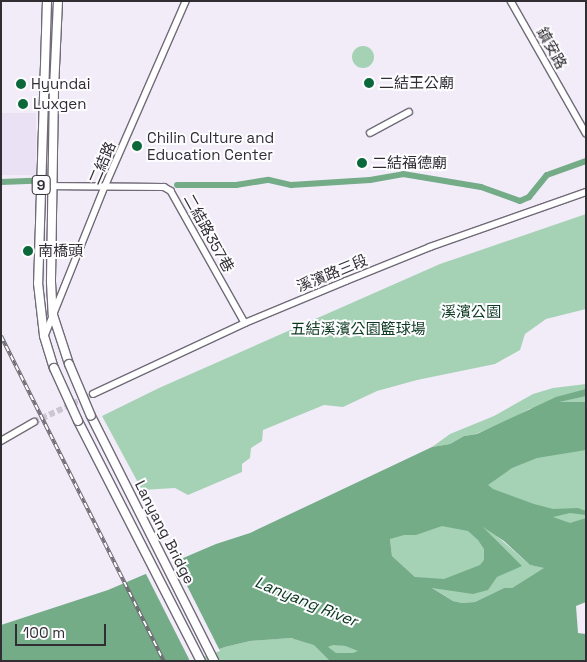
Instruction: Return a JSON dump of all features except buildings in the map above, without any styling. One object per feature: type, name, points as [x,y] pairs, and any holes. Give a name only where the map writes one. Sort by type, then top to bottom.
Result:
[{"type":"main road","name":"9","points":[[44,336],[38,283],[47,1]]},
{"type":"main road","name":"9","points":[[53,315],[50,282],[58,1]]},
{"type":"main road","name":"Lanyang Bridge","points":[[53,315],[68,364],[91,416],[214,661]]},
{"type":"main road","name":"Lanyang Bridge","points":[[44,336],[54,368],[78,421],[201,661]]},
{"type":"street","name":"二結路","points":[[44,336],[105,186],[186,1]]},
{"type":"street","name":"鎮安路","points":[[511,1],[586,133]]},
{"type":"street","points":[[370,133],[408,112]]},
{"type":"street","points":[[164,187],[168,180]]},
{"type":"street","name":"二結路357巷","points":[[41,186],[164,187],[171,191],[178,200],[245,323]]},
{"type":"street","name":"溪濱路三段","points":[[93,394],[245,323],[413,254],[586,192]]},
{"type":"street","points":[[1,441],[34,422]]},
{"type":"shaded area","points":[[1,113],[36,113],[36,175],[1,175]]},
{"type":"green space","points":[[363,46],[371,49],[374,57],[371,65],[363,68],[355,65],[352,57],[355,49]]},
{"type":"green space","name":"溪濱公園","points":[[586,214],[586,309],[546,319],[525,334],[520,350],[495,364],[417,380],[377,391],[343,407],[324,405],[263,430],[262,441],[251,448],[250,458],[242,464],[242,472],[188,495],[175,488],[142,490],[102,416],[159,388],[440,264]]},
{"type":"green space","points":[[586,384],[586,402],[557,403],[529,409],[510,420],[476,434],[464,436],[450,444],[432,447],[450,434],[494,416],[533,394],[553,388]]},
{"type":"green space","points":[[586,450],[586,550],[443,502],[505,460]]},
{"type":"green space","points":[[441,523],[480,526],[491,531],[530,565],[545,568],[512,588],[504,588],[475,602],[462,603],[453,601],[415,577],[392,556],[390,539],[396,528]]},
{"type":"green space","points":[[289,638],[345,646],[359,651],[368,661],[185,661],[225,647],[250,641]]},
{"type":"water","name":"Lanyang River","points":[[586,389],[586,396],[559,402],[586,402],[586,450],[537,458],[512,468],[488,485],[493,489],[534,504],[553,509],[578,508],[586,511],[586,515],[570,513],[553,517],[570,523],[586,518],[586,602],[576,606],[578,633],[586,634],[586,661],[330,661],[314,645],[291,638],[250,641],[225,647],[185,661],[1,661],[1,625],[108,590],[216,544],[250,533],[432,447],[450,444],[464,436],[477,434],[556,397]],"holes":[[[442,526],[468,531],[478,540],[484,549],[484,560],[480,565],[444,579],[415,577],[392,556],[390,539],[404,535],[416,535]],[[483,527],[504,541],[530,565],[544,568],[512,588],[504,588],[475,602],[462,603],[453,601],[432,588],[473,594],[488,590],[497,577],[522,566]],[[333,645],[345,646],[358,651],[353,653],[336,653],[328,647]]]},
{"type":"pier","points":[[174,560],[220,651],[192,661],[190,661],[145,572]]},
{"type":"waterway","points":[[177,185],[236,185],[269,180],[291,185],[370,180],[403,174],[481,187],[520,201],[529,197],[547,175],[586,161]]},
{"type":"waterway","points":[[1,182],[34,181]]},
{"type":"tunnel","points":[[34,422],[93,394]]},
{"type":"railway","points":[[1,336],[164,661]]},
{"type":"place","name":"二結王公廟","points":[[369,83]]},
{"type":"place","name":"Hyundai","points":[[21,84]]},
{"type":"place","name":"Luxgen","points":[[23,104]]},
{"type":"place","name":"Chilin Culture and Education Center","points":[[137,146]]},
{"type":"place","name":"二結福德廟","points":[[362,163]]},
{"type":"place","name":"南橋頭","points":[[28,251]]},
{"type":"park label","name":"五結溪濱公園籃球場","points":[[358,329]]}]
